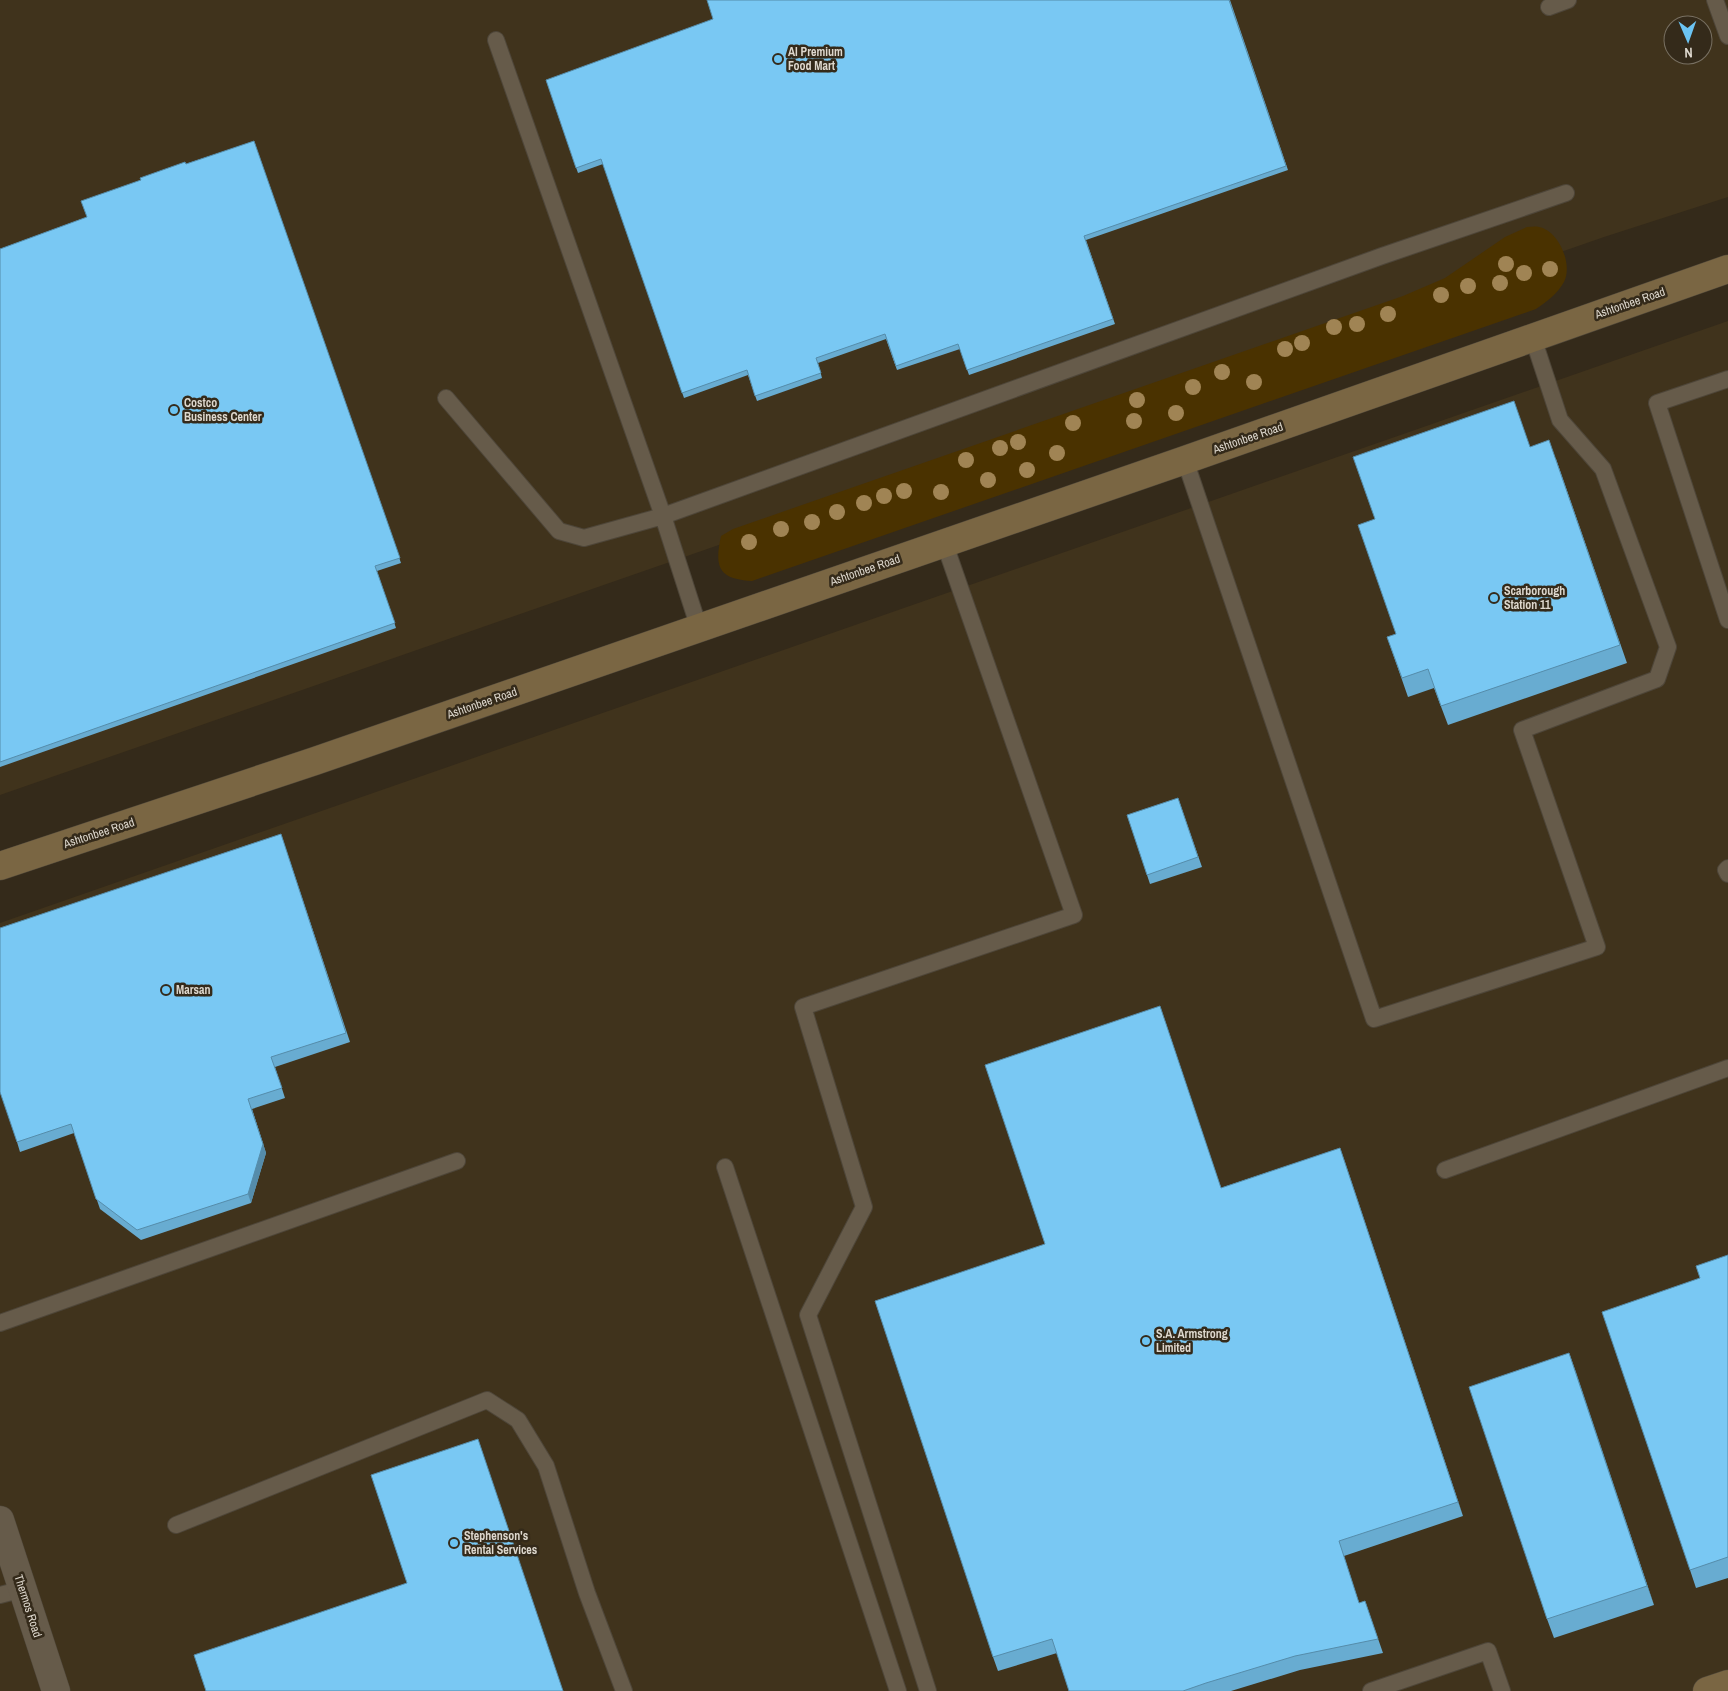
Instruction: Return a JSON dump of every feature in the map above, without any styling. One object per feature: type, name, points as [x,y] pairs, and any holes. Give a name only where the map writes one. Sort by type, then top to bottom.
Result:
[{"type":"street","name":"Ashtonbee Road","points":[[0,866],[315,761],[1185,460],[1728,269]]},
{"type":"street","name":"Thermos Road","points":[[0,1520],[11,1592],[56,1691]]},
{"type":"street","points":[[1708,1691],[1728,1684]]},
{"type":"lane","points":[[1549,6],[1568,0]]},
{"type":"lane","points":[[1715,0],[1728,36]]},
{"type":"lane","points":[[496,40],[663,516],[699,628]]},
{"type":"lane","points":[[446,398],[558,531],[584,538],[663,516],[1382,256],[1566,193]]},
{"type":"lane","points":[[1185,460],[1374,1019],[1597,947],[1522,730],[1657,679],[1668,648],[1603,469],[1560,420],[1534,338]]},
{"type":"lane","points":[[1728,379],[1658,403],[1728,620]]},
{"type":"lane","points":[[928,1691],[808,1316],[864,1207],[804,1007],[1074,915],[944,542]]},
{"type":"lane","points":[[1728,868],[1726,870],[1728,874]]},
{"type":"lane","points":[[1445,1170],[1728,1068]]},
{"type":"lane","points":[[0,1323],[457,1161]]},
{"type":"lane","points":[[725,1167],[898,1691]]},
{"type":"lane","points":[[176,1525],[488,1400],[518,1420],[546,1466],[587,1592],[624,1691]]},
{"type":"lane","points":[[1371,1691],[1488,1651],[1502,1691]]},
{"type":"shaded area","points":[[0,0],[1728,0],[1728,197],[1604,237],[0,795]]},
{"type":"shaded area","points":[[1527,227],[1539,227],[1553,235],[1562,249],[1567,266],[1564,282],[1552,297],[1536,309],[752,581],[732,578],[722,570],[719,564],[718,556],[721,536],[733,529],[1403,296],[1445,278],[1505,237]]},
{"type":"shaded area","points":[[1728,321],[1728,1691],[0,1691],[0,923]]},
{"type":"building","points":[[707,0],[1229,0],[1286,166],[1084,236],[1113,319],[967,370],[958,344],[896,366],[885,334],[816,358],[821,373],[755,396],[747,370],[682,393],[601,159],[576,168],[546,80],[713,19]]},
{"type":"building","name":"Costco Business Center","points":[[254,141],[400,558],[375,566],[395,623],[0,762],[0,249],[87,217],[81,201],[185,162],[186,164]]},
{"type":"building","name":"Scarborough Station 11","points":[[1514,401],[1530,447],[1549,440],[1620,645],[1441,706],[1428,669],[1402,678],[1387,637],[1396,634],[1358,525],[1375,519],[1353,457]]},
{"type":"building","points":[[1178,798],[1198,857],[1147,875],[1127,815]]},
{"type":"building","name":"Marsan","points":[[281,834],[346,1033],[271,1057],[282,1088],[248,1099],[263,1144],[248,1194],[137,1230],[96,1199],[71,1124],[17,1142],[0,1092],[0,928]]},
{"type":"building","name":"S.A. Armstrong Limited","points":[[1160,1006],[1221,1188],[1340,1148],[1458,1502],[1339,1541],[1359,1603],[1365,1601],[1378,1639],[1295,1656],[1183,1691],[1069,1691],[1052,1639],[993,1657],[875,1301],[1045,1244],[985,1065]]},
{"type":"building","points":[[1728,1255],[1728,1557],[1690,1570],[1602,1312],[1700,1278],[1696,1266]]},
{"type":"building","points":[[1569,1353],[1647,1586],[1547,1619],[1469,1387]]},
{"type":"building","name":"Stephenson's Rental Services","points":[[478,1439],[563,1691],[206,1691],[194,1655],[407,1583],[371,1475]]},
{"type":"place","name":"Al Premium Food Mart","points":[[778,59]]},
{"type":"place","name":"Costco Business Center","points":[[174,410]]},
{"type":"place","name":"Scarborough Station 11","points":[[1494,598]]},
{"type":"place","name":"Marsan","points":[[166,990]]},
{"type":"place","name":"S.A. Armstrong Limited","points":[[1146,1341]]},
{"type":"place","name":"Stephenson's Rental Services","points":[[454,1543]]}]
